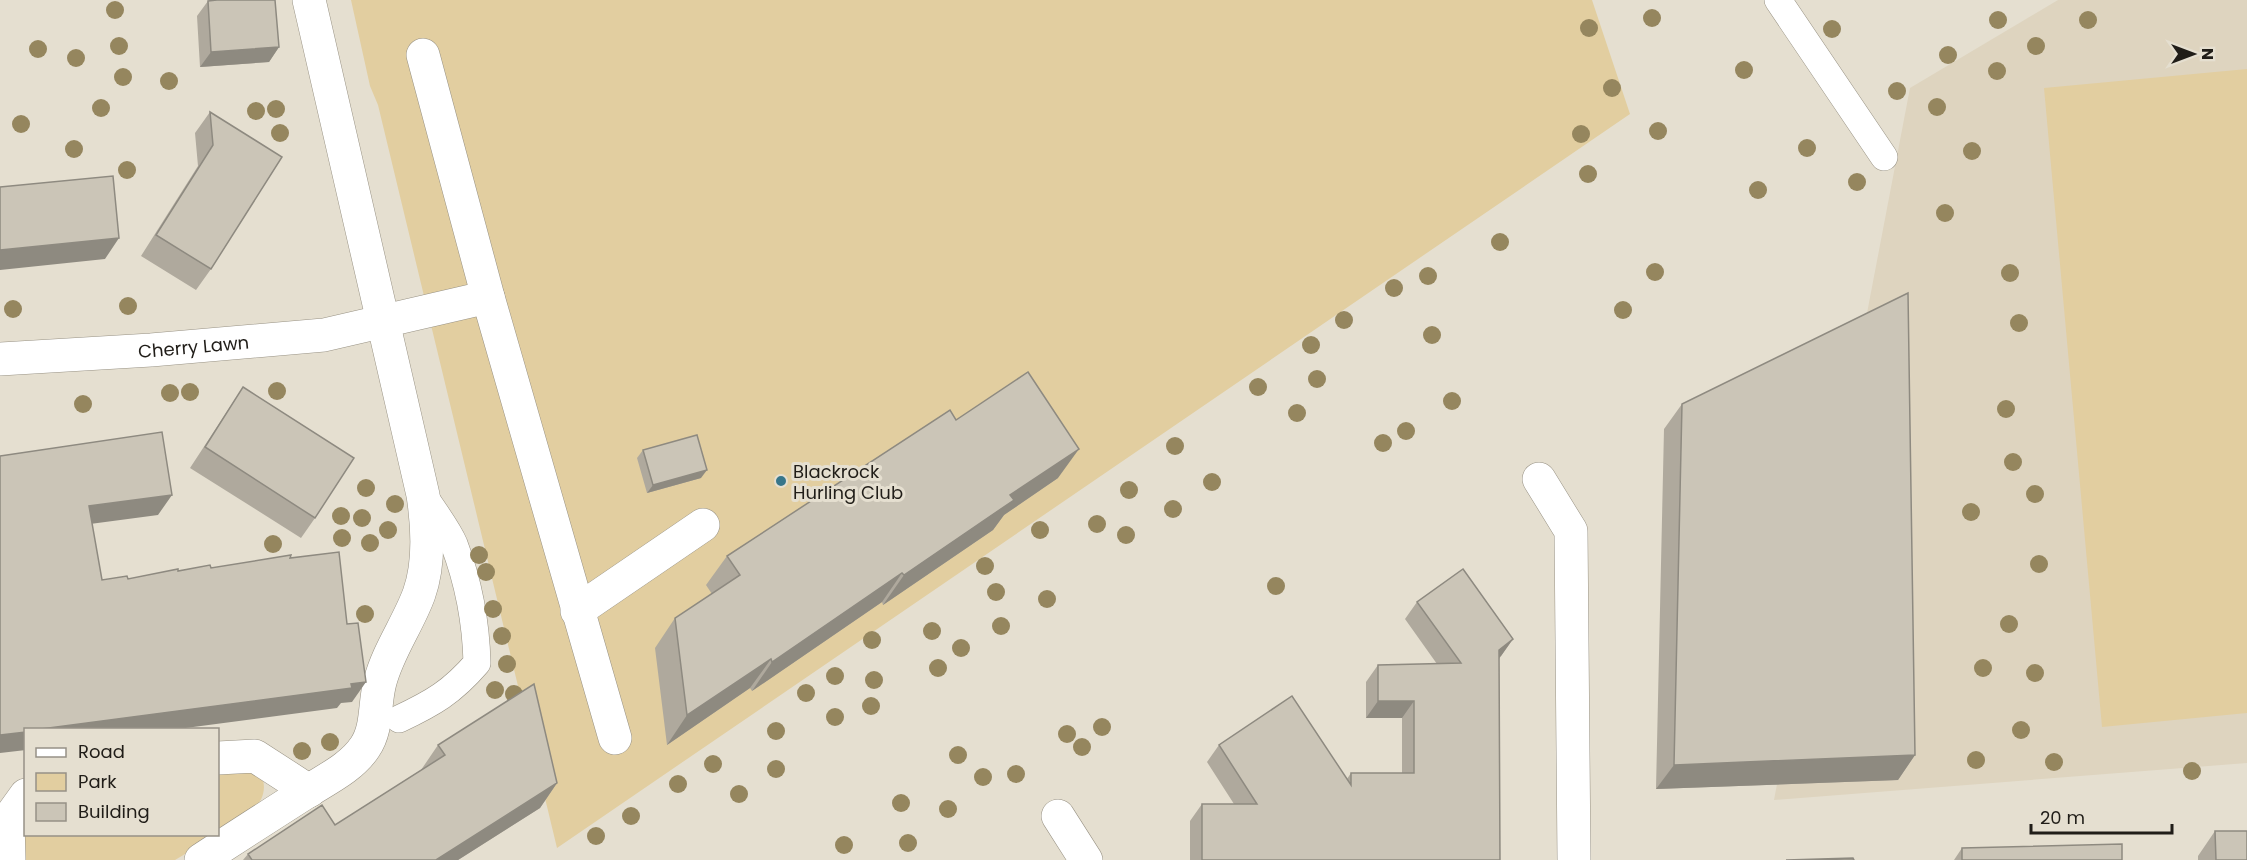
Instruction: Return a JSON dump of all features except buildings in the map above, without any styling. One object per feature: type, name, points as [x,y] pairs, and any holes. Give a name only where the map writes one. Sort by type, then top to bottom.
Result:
[{"type":"street","points":[[201,860],[342,770],[365,748],[375,719],[376,697],[381,678],[419,595],[425,568],[427,519],[423,495],[309,0]]},
{"type":"street","points":[[423,55],[488,297],[615,738]]},
{"type":"street","name":"Cherry Lawn","points":[[0,359],[151,350],[324,335],[488,297]]},
{"type":"street","points":[[1539,479],[1571,531],[1574,860]]},
{"type":"street","points":[[578,611],[703,525]]},
{"type":"street","points":[[219,758],[255,756],[309,791]]},
{"type":"street","points":[[9,860],[8,820],[24,798]]},
{"type":"street","points":[[1058,816],[1086,860]]},
{"type":"lane","points":[[1778,0],[1884,157]]},
{"type":"lane","points":[[399,719],[430,704],[459,684],[477,663],[476,632],[453,542],[423,495]]},
{"type":"shaded area","points":[[2058,0],[2247,0],[2247,763],[1774,800],[1910,88]]},
{"type":"green space","name":"Blackrock Hurling Club","points":[[351,0],[1592,0],[1630,114],[557,848],[378,105],[370,86]]},
{"type":"green space","points":[[2247,69],[2247,713],[2102,727],[2044,88]]},
{"type":"green space","points":[[219,770],[249,771],[263,780],[264,790],[257,806],[219,833]]},
{"type":"green space","points":[[24,822],[24,836],[215,836],[175,860],[25,860],[22,833]]},
{"type":"place","name":"Blackrock Hurling Club","points":[[781,481]]}]
